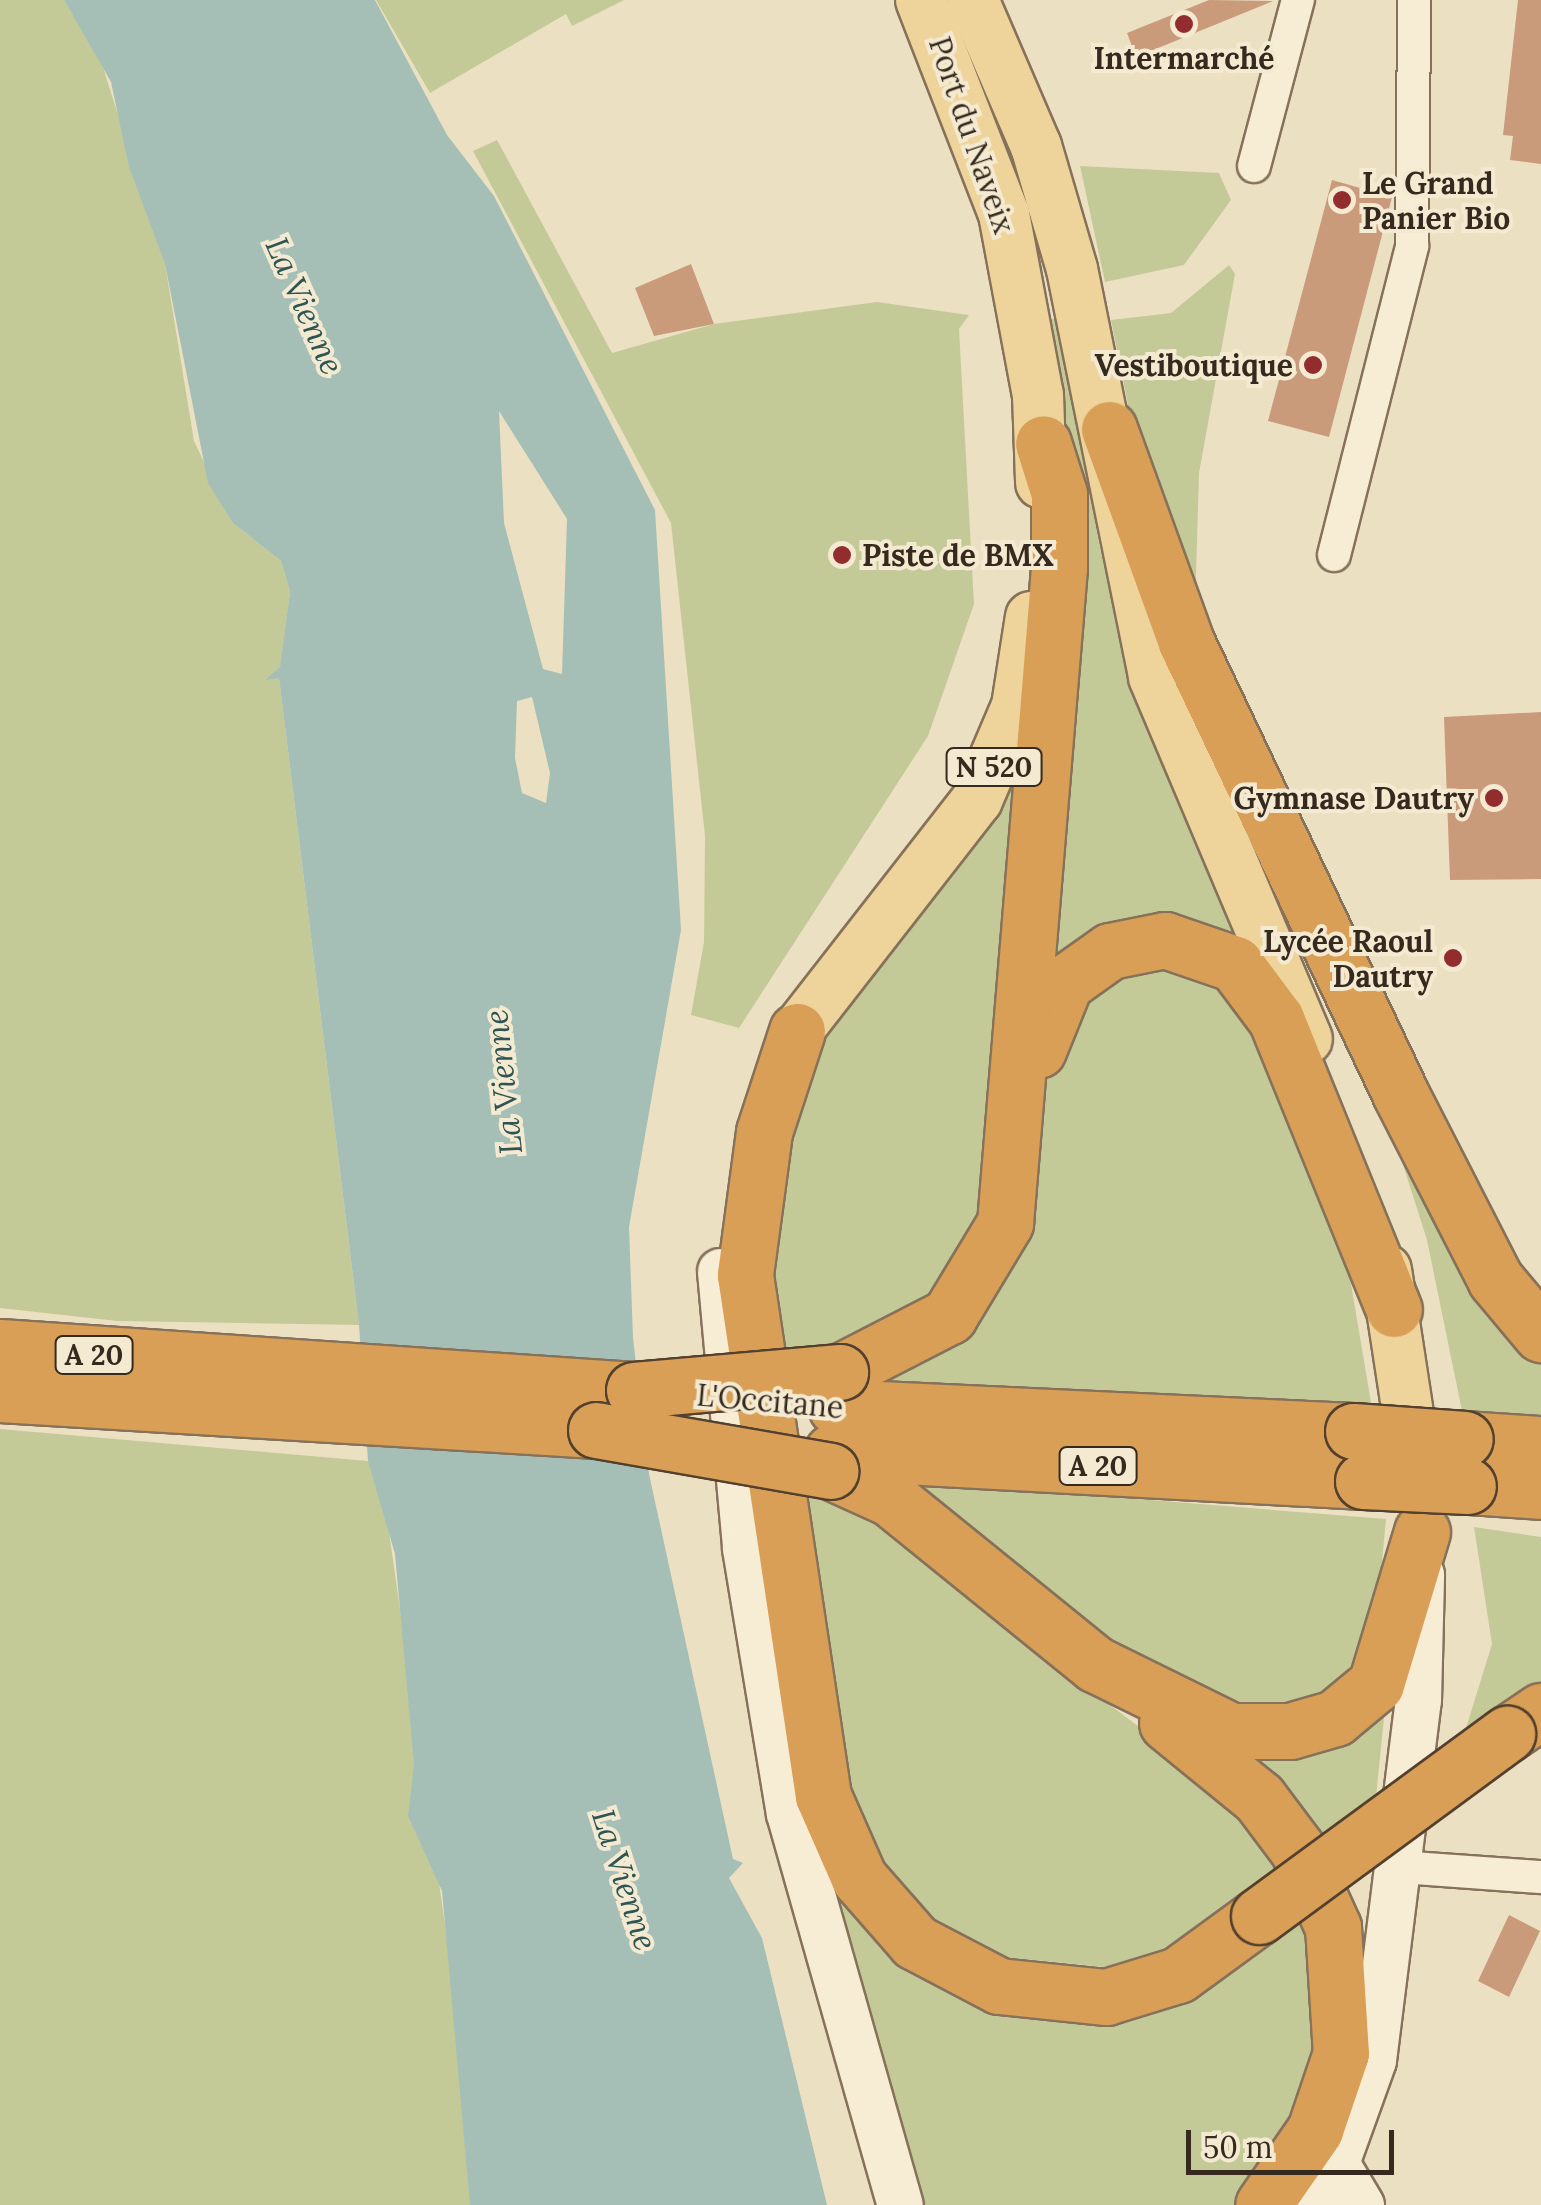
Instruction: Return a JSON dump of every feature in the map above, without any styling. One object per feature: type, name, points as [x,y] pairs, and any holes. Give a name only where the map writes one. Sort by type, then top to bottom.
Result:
[{"type":"highway","points":[[1109,430],[1186,642],[1400,1094],[1495,1279],[1541,1334]]},
{"type":"highway","points":[[1043,444],[1059,494],[1059,567],[1018,1114],[1005,1224],[972,1290],[901,1348],[834,1426],[890,1498],[1259,1798],[1298,1850],[1332,1926],[1341,2053],[1315,2130],[1263,2205]]},
{"type":"highway","points":[[1018,1114],[1052,1002],[1078,971],[1149,940],[1212,952],[1235,964],[1276,1019],[1394,1309]]},
{"type":"highway","points":[[797,1031],[764,1132],[745,1275],[822,1796],[858,1878],[914,1942],[999,1986],[1106,1997],[1178,1975],[1524,1723]]},
{"type":"highway","name":"A 20","points":[[0,1347],[187,1385],[596,1430],[834,1426]]},
{"type":"highway","name":"A 20","points":[[0,1394],[187,1385],[634,1390],[834,1426]]},
{"type":"highway","name":"L'Occitane","points":[[834,1426],[1467,1462],[1541,1444]]},
{"type":"highway","name":"L'Occitane","points":[[1467,1462],[1541,1491]]},
{"type":"highway","points":[[1094,1664],[1231,1732],[1290,1731],[1335,1718],[1376,1684],[1422,1532]]},
{"type":"main road","name":"Port du Naveix","points":[[922,0],[983,146],[1017,271],[1043,444]]},
{"type":"main road","name":"Port du Naveix","points":[[973,0],[1036,146],[1072,269],[1109,430],[1127,573],[1154,677],[1333,1096],[1394,1309],[1422,1532]]},
{"type":"main road","name":"N 520","points":[[797,1031],[936,856],[998,758],[1027,658],[1043,444]]},
{"type":"main road","points":[[797,1031],[744,1122],[720,1272],[745,1548],[789,1813],[900,2205]]},
{"type":"main road","points":[[1306,2205],[1336,2163],[1373,2060],[1418,1700],[1422,1532]]},
{"type":"main road","points":[[1336,2163],[1361,2205]]},
{"type":"street","points":[[1254,166],[1298,0]]},
{"type":"street","points":[[1334,555],[1412,246],[1414,0]]},
{"type":"street","points":[[1400,1868],[1541,1877]]},
{"type":"green space","points":[[0,0],[64,0],[101,61],[165,264],[194,441],[233,523],[281,561],[290,592],[279,678],[359,1325],[117,1321],[0,1308]]},
{"type":"green space","points":[[376,0],[624,0],[572,26],[566,14],[430,93]]},
{"type":"green space","points":[[497,140],[612,353],[714,324],[877,302],[969,315],[959,329],[974,604],[928,736],[739,1028],[691,1015],[704,942],[705,836],[671,523],[473,151]]},
{"type":"green space","points":[[1080,166],[1219,173],[1231,200],[1184,265],[1105,282]]},
{"type":"green space","points":[[1229,265],[1235,274],[1199,473],[1195,608],[1137,450],[1111,320],[1171,313]]},
{"type":"green space","points":[[1059,318],[1100,549],[1145,720],[1247,943],[1051,971],[1068,475],[1051,319]]},
{"type":"green space","points":[[1026,744],[984,1230],[910,1328],[771,1360],[765,1302],[790,1094],[834,1019],[978,840]]},
{"type":"green space","points":[[1133,953],[1234,978],[1340,1219],[1372,1408],[851,1383],[929,1348],[1053,1021]]},
{"type":"green space","points":[[1377,1083],[1541,1350],[1541,1418],[1462,1411],[1427,1240]]},
{"type":"green space","points":[[0,1429],[379,1462],[485,2205],[0,2205]]},
{"type":"green space","points":[[913,1481],[1386,1519],[1378,1605],[1356,1660],[1317,1703],[1266,1712],[1200,1698],[1122,1653],[938,1512]]},
{"type":"green space","points":[[794,1489],[829,1493],[880,1517],[1004,1627],[1249,1808],[1294,1868],[1181,1945],[1104,1967],[992,1956],[934,1926],[898,1896],[831,1786]]},
{"type":"green space","points":[[1474,1527],[1541,1537],[1541,1686],[1466,1728],[1492,1644]]},
{"type":"green space","points":[[1386,1698],[1375,1807],[1320,1849],[1221,1748]]},
{"type":"green space","points":[[841,1881],[1041,2015],[1246,1956],[1312,1913],[1323,2053],[1302,2116],[1243,2205],[915,2205],[821,1892]]},
{"type":"water","name":"La Vienne","points":[[64,0],[375,0],[447,135],[494,196],[655,510],[681,930],[629,1227],[633,1338],[649,1474],[733,1859],[743,1863],[729,1878],[762,1938],[827,2205],[470,2205],[442,1891],[408,1816],[414,1765],[395,1554],[368,1461],[359,1325],[279,678],[265,680],[280,667],[290,592],[281,561],[233,523],[208,483],[165,264],[129,167],[111,82]],"holes":[[[499,411],[567,519],[562,674],[543,669],[504,523]],[[532,697],[550,773],[546,803],[522,793],[515,758],[517,701]]]},
{"type":"building","name":"Intermarché","points":[[1209,0],[1273,1],[1136,57],[1127,33]]},
{"type":"building","points":[[1518,0],[1541,0],[1541,164],[1510,160],[1513,136],[1503,135]]},
{"type":"building","points":[[1332,180],[1392,197],[1329,437],[1268,421]]},
{"type":"building","points":[[691,264],[714,324],[654,336],[635,288]]},
{"type":"building","name":"Gymnase Dautry","points":[[1541,712],[1541,879],[1450,880],[1444,717]]},
{"type":"building","points":[[1509,1915],[1540,1931],[1509,1997],[1478,1981]]},
{"type":"place","name":"Intermarché","points":[[1184,24]]},
{"type":"place","name":"Le Grand Panier Bio","points":[[1342,200]]},
{"type":"place","name":"Vestiboutique","points":[[1313,365]]},
{"type":"place","name":"Piste de BMX","points":[[842,555]]},
{"type":"place","name":"Gymnase Dautry","points":[[1494,798]]},
{"type":"place","name":"Lycée Raoul Dautry","points":[[1453,958]]}]
